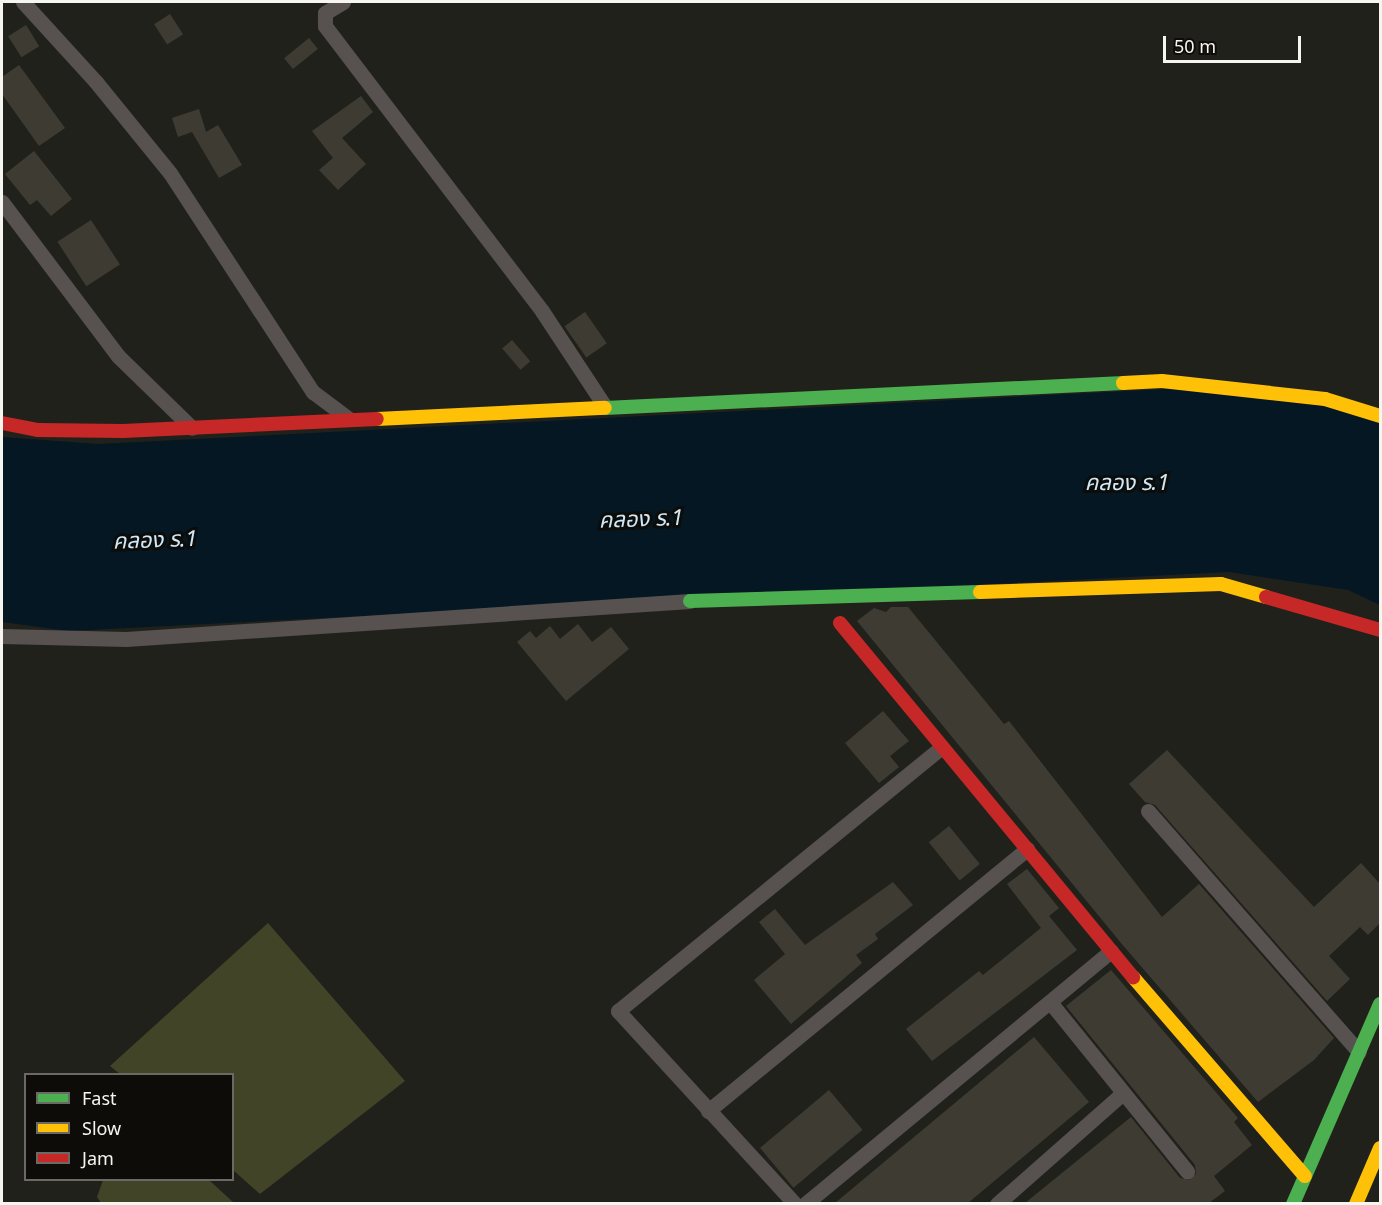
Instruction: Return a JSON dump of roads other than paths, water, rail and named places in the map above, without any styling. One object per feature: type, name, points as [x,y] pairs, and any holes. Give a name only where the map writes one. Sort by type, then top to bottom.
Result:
[{"type":"street","points":[[23,2],[96,82],[170,173],[313,392],[349,419]]},
{"type":"street","points":[[343,2],[326,14],[325,26],[542,311],[604,405]]},
{"type":"street","points":[[2,202],[118,356],[192,428]]},
{"type":"street","points":[[2,423],[38,430],[192,428],[604,405],[1162,381],[1325,399],[1380,416]]},
{"type":"street","points":[[2,636],[126,639],[690,602],[1221,584],[1380,630]]},
{"type":"street","points":[[840,623],[1111,951],[1305,1176]]},
{"type":"street","points":[[795,1203],[618,1011],[941,748]]},
{"type":"street","points":[[1148,811],[1359,1052]]},
{"type":"street","points":[[708,1111],[1027,849]]},
{"type":"street","points":[[806,1203],[1111,951]]},
{"type":"street","points":[[1050,1002],[1187,1171]]},
{"type":"street","points":[[1293,1203],[1380,1004]]},
{"type":"street","points":[[997,1203],[1123,1093]]},
{"type":"street","points":[[1356,1203],[1380,1148]]},
{"type":"water","name":"คลอง ร.1","points":[[1169,389],[1324,406],[1380,423],[1380,605],[1348,590],[1229,572],[69,631],[2,622],[2,437],[98,444]]}]
